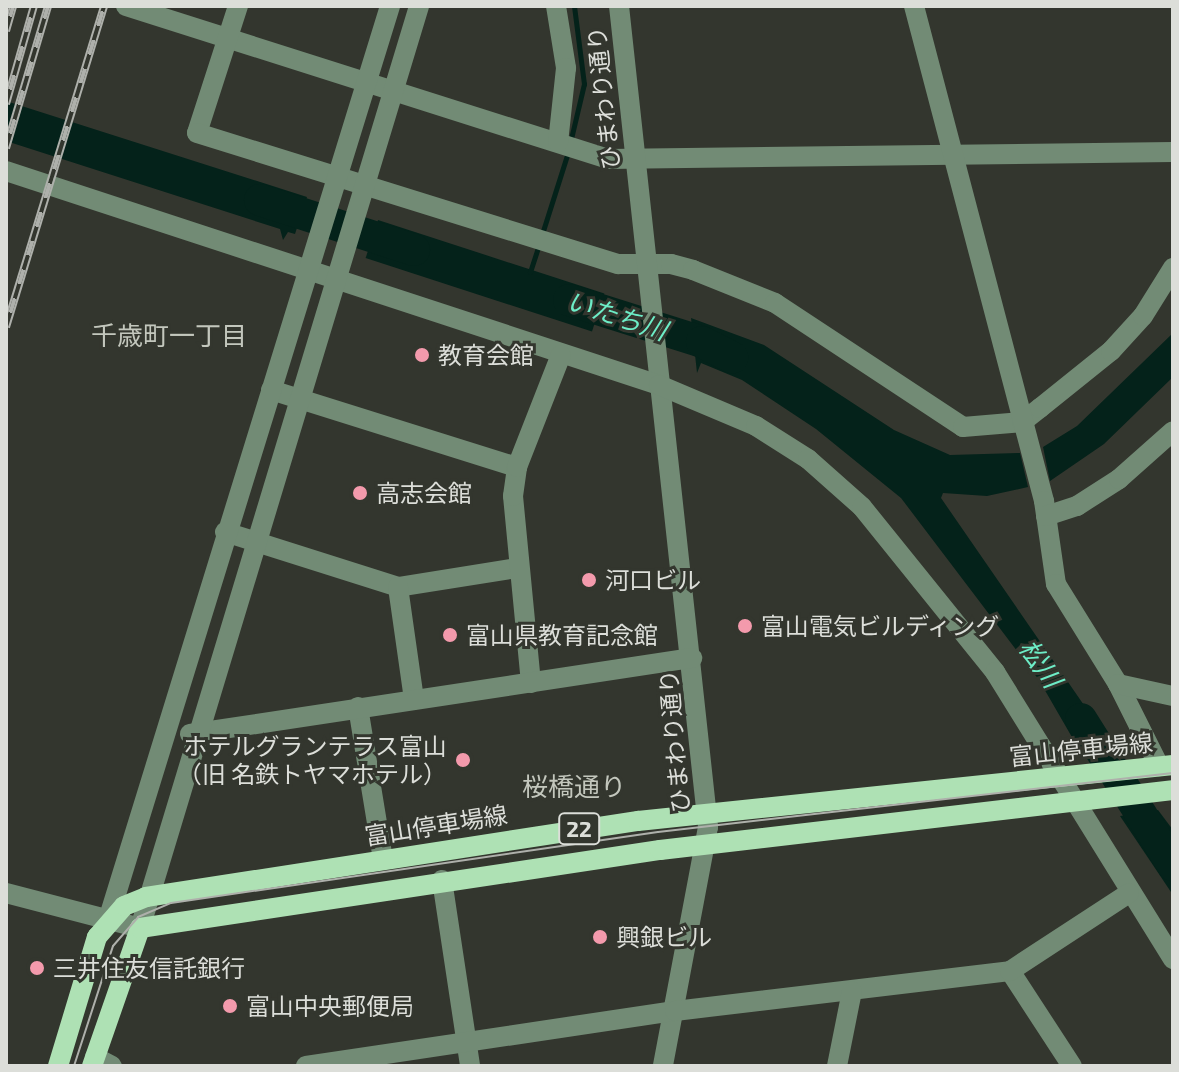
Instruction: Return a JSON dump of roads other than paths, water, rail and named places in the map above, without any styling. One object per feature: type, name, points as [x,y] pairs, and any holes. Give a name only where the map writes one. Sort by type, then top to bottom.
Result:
[{"type":"main road","name":"富山停車場線","points":[[108,920],[151,896],[638,821],[1166,766]]},
{"type":"main road","name":"22","points":[[140,928],[442,880],[1173,790]]},
{"type":"main road","points":[[58,1066],[87,960],[108,920]]},
{"type":"main road","points":[[100,1063],[140,928]]},
{"type":"street","points":[[126,6],[227,41],[608,159],[953,159],[1173,152]]},
{"type":"street","points":[[238,6],[197,133],[336,185],[648,273],[693,270],[775,303],[963,427],[1022,422],[1111,351],[1143,316],[1173,268]]},
{"type":"street","points":[[108,920],[167,738],[225,532],[390,6]]},
{"type":"street","points":[[6,893],[140,928],[301,399],[339,258],[419,6]]},
{"type":"street","points":[[556,6],[566,68],[558,143]]},
{"type":"street","name":"ひまわり通り","points":[[619,6],[707,816],[707,845],[663,1066]]},
{"type":"street","points":[[914,6],[1045,508],[1056,584],[1166,766]]},
{"type":"street","points":[[6,171],[311,263],[333,280],[659,385],[756,426],[808,459],[862,507],[995,672],[1041,739],[1073,802],[1173,959]]},
{"type":"street","points":[[531,683],[517,568],[513,496],[517,467],[561,355]]},
{"type":"street","points":[[271,390],[517,467]]},
{"type":"street","points":[[1045,508],[1077,506],[1119,479],[1173,431]]},
{"type":"street","points":[[225,532],[398,587],[517,568]]},
{"type":"street","points":[[398,587],[414,700]]},
{"type":"street","points":[[167,738],[692,658]]},
{"type":"street","points":[[1118,684],[1173,696]]},
{"type":"street","points":[[358,707],[383,859]]},
{"type":"street","points":[[442,880],[470,1066]]},
{"type":"street","points":[[306,1066],[675,1011],[1010,971],[1129,893]]},
{"type":"street","points":[[1010,971],[1072,1066]]},
{"type":"street","points":[[837,1066],[852,991]]},
{"type":"water","points":[[6,101],[307,197],[295,234],[288,232],[283,240],[280,229],[6,141]]},
{"type":"water","name":"いたち川","points":[[378,220],[604,294],[592,332],[366,258]]},
{"type":"water","name":"いたち川","points":[[691,318],[764,345],[894,430],[950,455],[1020,453],[1028,487],[987,496],[943,493],[941,498],[1117,753],[1084,758],[1039,680],[901,498],[816,429],[742,380],[701,363],[697,373]]},
{"type":"water","points":[[1173,333],[1173,377],[1104,444],[1050,481],[1043,447],[1077,426]]},
{"type":"water","points":[[1158,810],[1173,830],[1173,895],[1120,816]]},
{"type":"waterway","points":[[570,143],[584,84],[574,6]]},
{"type":"waterway","points":[[542,234],[568,152]]},
{"type":"waterway","name":"いたち川","points":[[260,200],[414,250]]},
{"type":"waterway","points":[[530,272],[539,244]]},
{"type":"waterway","name":"いたち川","points":[[569,300],[702,342],[732,357]]},
{"type":"waterway","name":"松川","points":[[1081,719],[1173,865]]},
{"type":"tram line","points":[[74,1066],[113,946],[138,917],[171,903],[658,832],[1173,773]]},
{"type":"railway","points":[[6,31],[13,6]]},
{"type":"railway","points":[[6,104],[34,6]]},
{"type":"railway","points":[[6,148],[48,6]]},
{"type":"railway","points":[[6,327],[104,6]]},
{"type":"place","name":"教育会館","points":[[422,355]]},
{"type":"place","name":"高志会館","points":[[360,493]]},
{"type":"place","name":"河口ビル","points":[[589,580]]},
{"type":"place","name":"富山電気ビルディング","points":[[745,626]]},
{"type":"place","name":"富山県教育記念館","points":[[450,635]]},
{"type":"place","name":"ホテルグランテラス富山 （旧 名鉄トヤマホテル）","points":[[463,760]]},
{"type":"place","name":"興銀ビル","points":[[600,937]]},
{"type":"place","name":"三井住友信託銀行","points":[[37,968]]},
{"type":"place","name":"富山中央郵便局","points":[[230,1006]]},
{"type":"district","name":"千歳町一丁目","points":[[169,335]]},
{"type":"district","name":"桜橋通り","points":[[574,786]]}]
